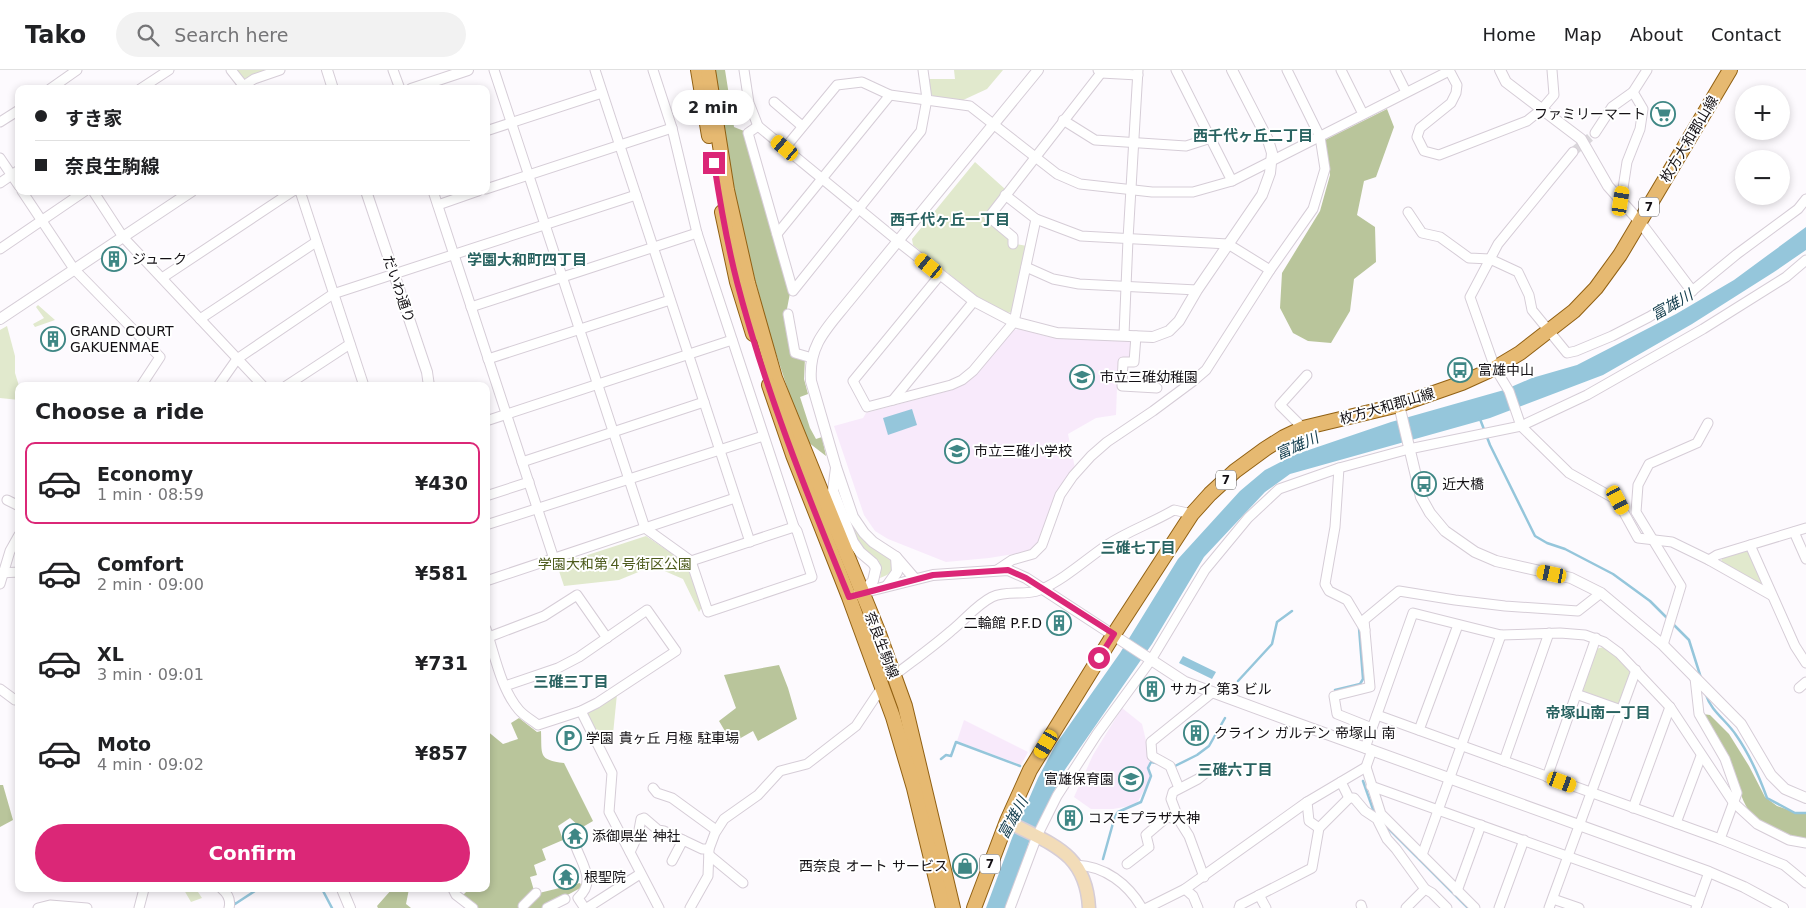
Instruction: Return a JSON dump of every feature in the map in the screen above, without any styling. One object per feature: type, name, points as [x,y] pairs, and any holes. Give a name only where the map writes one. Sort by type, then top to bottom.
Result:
[{"type":"main road","name":"奈良生駒線","points":[[698,70],[720,198],[737,282],[765,375],[793,455],[856,595],[878,631],[905,706],[953,908]]},
{"type":"main road","name":"奈良生駒線","points":[[708,70],[727,190],[748,283],[775,378],[856,595],[914,788],[943,908]]},
{"type":"main road","name":"枚方大和郡山線","points":[[974,908],[1012,824],[1030,770],[1119,638],[1192,514],[1215,489],[1236,471],[1284,437],[1303,428],[1401,412],[1495,368],[1520,353],[1574,311],[1596,288],[1620,256],[1730,70]]},
{"type":"main road","points":[[1012,824],[1064,851],[1076,865],[1087,890],[1089,908]]},
{"type":"street","points":[[56,85],[77,70]]},
{"type":"street","points":[[146,85],[168,70]]},
{"type":"street","points":[[231,70],[241,85]]},
{"type":"street","points":[[247,85],[254,79],[280,70]]},
{"type":"street","points":[[327,70],[332,85]]},
{"type":"street","points":[[394,70],[399,85]]},
{"type":"street","points":[[423,85],[468,70]]},
{"type":"street","points":[[494,70],[644,528],[692,561],[708,612],[812,577],[697,233],[672,128],[653,70]]},
{"type":"street","points":[[595,70],[750,542]]},
{"type":"street","points":[[744,70],[749,103],[758,126],[974,301],[1014,322],[1057,333],[1153,337],[1168,331],[1179,321],[1197,290],[1262,194],[1270,173],[1272,153],[1268,140],[1232,70]]},
{"type":"street","points":[[758,126],[748,133],[792,291],[921,131],[927,99],[923,70]]},
{"type":"street","points":[[915,579],[896,557],[873,542],[864,533],[853,517],[811,381],[810,369],[812,358],[819,338],[1038,70]]},
{"type":"street","points":[[1176,70],[1232,180]]},
{"type":"street","points":[[997,570],[1012,560],[1033,554],[1042,545],[1060,495],[1091,456],[1107,442],[1153,411],[1206,370],[1270,270],[1313,208],[1324,169],[1320,137],[1286,70]]},
{"type":"street","points":[[1341,70],[1363,114]]},
{"type":"street","points":[[1395,70],[1406,92]]},
{"type":"street","points":[[785,148],[837,84],[862,82],[890,95],[970,106],[1057,174],[1080,184],[1152,192],[1193,192],[1232,180],[1449,70],[1457,86],[1456,93],[1451,103],[1420,128],[1417,137],[1424,151],[1439,155],[1527,121],[1542,109],[1554,94],[1552,70]]},
{"type":"street","points":[[1500,70],[1506,82],[1581,139],[1608,186],[1640,222],[1692,291]]},
{"type":"street","points":[[1595,133],[1612,107],[1633,92],[1647,70]]},
{"type":"street","points":[[1013,244],[1013,237],[988,217],[1100,71],[1138,72],[1125,286],[1124,335]]},
{"type":"street","points":[[1621,201],[1627,162],[1640,130],[1643,109],[1633,92]]},
{"type":"street","points":[[490,130],[602,93]]},
{"type":"street","points":[[777,234],[890,95]]},
{"type":"street","points":[[774,102],[802,126]]},
{"type":"street","points":[[0,122],[15,113]]},
{"type":"street","points":[[1063,120],[1095,140],[1186,146],[1211,138]]},
{"type":"street","points":[[490,188],[672,128]]},
{"type":"street","points":[[1573,152],[1498,244],[1470,297],[1495,368],[1509,391],[1520,423],[1569,473],[1618,500],[1638,538],[1672,542],[1709,560],[1771,595]]},
{"type":"street","points":[[0,158],[15,173],[0,182]]},
{"type":"street","points":[[25,195],[74,269],[160,357],[144,382]]},
{"type":"street","points":[[0,248],[79,195]]},
{"type":"street","points":[[96,195],[123,237],[259,382]]},
{"type":"street","points":[[0,318],[186,195]]},
{"type":"street","points":[[162,278],[287,195]]},
{"type":"street","points":[[301,195],[363,382]]},
{"type":"street","name":"だいわ通り","points":[[367,195],[427,372],[428,382]]},
{"type":"street","points":[[434,195],[554,559]]},
{"type":"street","points":[[438,205],[467,195]]},
{"type":"street","points":[[221,382],[237,358],[334,294],[636,195]]},
{"type":"street","points":[[1005,195],[1036,219],[1080,236],[1228,244],[1270,270]]},
{"type":"street","points":[[1408,212],[1422,232],[1440,237],[1469,258],[1490,258],[1518,272],[1530,295],[1532,310],[1567,353],[1612,336],[1649,317],[1692,291],[1737,254],[1798,209],[1806,199]]},
{"type":"street","points":[[940,275],[853,381],[867,408],[951,385],[962,380],[972,371],[1014,322],[1036,219]]},
{"type":"street","points":[[471,307],[697,233]]},
{"type":"street","points":[[200,319],[316,242]]},
{"type":"street","points":[[1010,908],[1035,835],[1082,757],[1150,659],[1205,570],[1248,518],[1279,489],[1408,445],[1520,423],[1588,395],[1703,329],[1786,277],[1806,260]]},
{"type":"street","points":[[1026,267],[1053,279],[1079,284],[1197,290]]},
{"type":"street","points":[[488,360],[670,300]]},
{"type":"street","points":[[893,400],[974,301]]},
{"type":"street","points":[[788,314],[795,353],[812,358]]},
{"type":"street","points":[[1136,336],[1134,362],[1123,362],[1122,386],[1157,388]]},
{"type":"street","points":[[490,420],[732,340]]},
{"type":"street","points":[[292,382],[350,344]]},
{"type":"street","points":[[1303,428],[1280,405],[1307,375]]},
{"type":"street","points":[[522,462],[704,402]]},
{"type":"street","points":[[1401,412],[1421,497],[1444,531],[1475,552],[1496,562],[1571,578],[1601,593],[1663,645],[1741,724],[1771,775],[1785,789],[1806,798]]},
{"type":"street","points":[[1663,645],[1680,586],[1636,512],[1638,485],[1649,464],[1697,443],[1708,423]]},
{"type":"street","points":[[490,524],[764,436]]},
{"type":"street","points":[[836,467],[833,482],[836,499],[856,548],[874,563],[876,568],[873,581],[856,595]]},
{"type":"street","points":[[1339,468],[1339,482],[1336,486],[1335,526],[1325,584],[1329,591],[1347,600],[1366,630]]},
{"type":"street","points":[[490,495],[529,482]]},
{"type":"street","points":[[490,580],[735,498]]},
{"type":"street","points":[[7,500],[15,504]]},
{"type":"street","points":[[900,671],[951,631],[981,604],[994,596],[1013,593],[1031,594],[1058,580],[1107,545],[1174,510],[1192,514]]},
{"type":"street","points":[[692,561],[794,527]]},
{"type":"street","points":[[1709,560],[1806,528]]},
{"type":"street","points":[[1794,532],[1806,559]]},
{"type":"street","points":[[0,584],[1,573],[15,543]]},
{"type":"street","points":[[1750,545],[1795,646],[1806,663]]},
{"type":"street","points":[[887,586],[896,572],[896,557]]},
{"type":"street","points":[[856,595],[933,575],[1008,570],[1026,578],[1185,682],[1709,872],[1744,887],[1783,908]]},
{"type":"street","points":[[1,573],[15,572]]},
{"type":"street","points":[[1372,728],[1337,714],[1334,696],[1370,687],[1364,620],[1399,590],[1455,600],[1505,606],[1578,611],[1601,593]]},
{"type":"street","points":[[490,632],[544,616],[577,595],[607,638]]},
{"type":"street","points":[[490,642],[505,686],[511,699],[520,712],[538,725],[581,711],[597,703],[676,651],[647,610],[579,657],[558,668],[505,686]]},
{"type":"street","points":[[1447,908],[1432,893],[1425,889],[1382,833],[1366,767],[1372,728],[1413,613],[1501,635],[1585,635],[1596,638],[1618,652],[1670,707],[1733,802],[1757,824],[1790,840],[1806,843]]},
{"type":"street","points":[[1419,730],[1458,625]]},
{"type":"street","points":[[1504,761],[1549,634]]},
{"type":"street","points":[[1422,855],[1501,635]]},
{"type":"street","points":[[1547,776],[1596,638]]},
{"type":"street","points":[[1578,908],[1551,903],[1636,670]]},
{"type":"street","points":[[1695,678],[1699,714],[1725,759],[1737,793],[1720,839]]},
{"type":"street","points":[[1799,688],[1806,682]]},
{"type":"street","points":[[0,689],[15,700]]},
{"type":"street","points":[[1179,788],[1170,766],[1152,756],[1151,742],[1213,692]]},
{"type":"street","points":[[690,908],[708,876],[709,852],[716,830],[724,819],[758,795],[780,771],[807,764],[856,726],[878,693]]},
{"type":"street","points":[[1576,694],[1621,710]]},
{"type":"street","points":[[1633,808],[1670,707]]},
{"type":"street","points":[[581,711],[612,774],[609,812],[659,908]]},
{"type":"street","points":[[1377,715],[1720,839],[1784,865],[1806,883]]},
{"type":"street","points":[[1676,823],[1701,756]]},
{"type":"street","points":[[1147,908],[1204,877],[1307,802],[1366,767]]},
{"type":"street","points":[[1204,877],[1189,836],[1179,820],[1171,799],[1173,792],[1198,779],[1212,768]]},
{"type":"street","points":[[1341,782],[1349,798]]},
{"type":"street","points":[[1371,786],[1568,856],[1697,905],[1709,872]]},
{"type":"street","points":[[653,788],[657,793],[672,798],[716,830]]},
{"type":"street","points":[[1349,798],[1354,798],[1365,811],[1379,816],[1422,855],[1475,908]]},
{"type":"street","points":[[1239,908],[1240,905],[1312,868],[1319,828],[1349,798]]},
{"type":"street","points":[[1307,802],[1309,821],[1319,828]]},
{"type":"street","points":[[1127,864],[1150,847],[1146,835],[1167,817],[1179,820]]},
{"type":"street","points":[[630,852],[638,835],[642,819],[658,830],[664,830],[709,852],[743,883]]},
{"type":"street","points":[[1457,891],[1481,825]]},
{"type":"street","points":[[672,861],[683,840]]},
{"type":"street","points":[[1499,908],[1524,840]]},
{"type":"street","points":[[576,847],[588,881],[585,892],[578,898],[587,908],[640,874]]},
{"type":"street","points":[[1076,865],[1084,865],[1110,874],[1134,893],[1142,908]]},
{"type":"street","points":[[1185,889],[1193,896],[1198,908]]},
{"type":"street","points":[[1406,908],[1425,889]]},
{"type":"street","points":[[139,908],[143,892]]},
{"type":"street","points":[[226,892],[230,902],[229,908]]},
{"type":"street","points":[[343,892],[350,908]]},
{"type":"street","points":[[454,892],[473,908]]},
{"type":"street","points":[[521,907],[536,893]]},
{"type":"street","points":[[1259,895],[1266,908]]},
{"type":"street","points":[[547,908],[565,899]]},
{"type":"street","points":[[38,908],[50,905],[88,908]]},
{"type":"shaded area","name":"市立三碓小学校","points":[[1019,329],[1049,337],[1070,339],[1131,339],[1130,359],[1118,360],[1116,415],[1096,418],[1068,434],[1075,468],[1057,495],[1048,513],[1038,544],[1026,552],[946,562],[888,539],[875,531],[864,515],[834,426],[863,418],[866,413],[952,390],[966,383],[979,372],[1013,330]]},
{"type":"shaded area","points":[[1122,708],[1142,724],[1149,753],[1150,779],[1136,805],[1113,809],[1091,809],[1074,797],[1093,755]]},
{"type":"shaded area","points":[[964,720],[1028,752],[1021,765],[957,741]]},
{"type":"green space","points":[[237,70],[269,70],[244,79]]},
{"type":"green space","points":[[714,70],[725,70],[734,127],[744,131],[790,293],[786,314],[793,356],[805,358],[804,379],[808,394],[800,397],[810,428],[816,439],[822,437],[826,456],[804,439],[770,335],[741,227]]},
{"type":"green space","points":[[954,70],[1003,70],[987,89],[961,101],[934,97],[930,93],[928,79],[955,79]]},
{"type":"green space","points":[[1387,109],[1394,127],[1376,177],[1364,181],[1357,215],[1375,227],[1376,262],[1354,279],[1350,311],[1331,343],[1308,341],[1293,333],[1280,308],[1282,273],[1320,211],[1330,175],[1325,140]]},
{"type":"green space","points":[[975,162],[1005,189],[984,218],[1010,239],[1010,243],[1027,246],[1013,312],[1007,313],[979,298],[913,245],[912,239]]},
{"type":"green space","points":[[38,305],[55,320],[35,327],[33,324],[44,318],[36,307]]},
{"type":"green space","points":[[7,326],[15,356],[15,373],[18,382],[15,382],[15,400],[0,398],[0,330]]},
{"type":"green space","points":[[839,490],[849,517],[892,562],[892,571],[887,575],[880,578],[879,561],[859,545],[836,491]]},
{"type":"green space","name":"学園大和第４号街区公園","points":[[646,536],[686,563],[702,607],[699,612],[683,579],[653,566],[619,580],[564,586],[557,565]]},
{"type":"green space","points":[[1746,550],[1750,553],[1762,581],[1761,584],[1721,562],[1722,558]]},
{"type":"green space","points":[[1603,647],[1622,661],[1630,673],[1618,707],[1580,693],[1596,649]]},
{"type":"green space","points":[[779,665],[797,719],[758,741],[753,731],[732,743],[719,721],[736,708],[724,675]]},
{"type":"green space","points":[[617,694],[613,734],[600,747],[587,717],[589,711]]},
{"type":"green space","points":[[1703,714],[1710,715],[1729,734],[1765,797],[1777,806],[1800,814],[1806,814],[1806,839],[1772,829],[1751,813],[1743,800],[1728,758]]},
{"type":"green space","points":[[519,718],[537,732],[541,731],[543,755],[550,760],[564,763],[593,821],[581,828],[570,818],[558,826],[563,840],[542,849],[546,860],[534,865],[537,875],[530,877],[535,894],[580,883],[582,887],[544,908],[477,908],[461,897],[466,892],[490,892],[490,733],[503,744],[518,739],[511,723]]},
{"type":"green space","points":[[0,785],[3,785],[13,820],[0,827]]},
{"type":"green space","points":[[185,892],[198,892],[202,898],[191,902]]},
{"type":"green space","points":[[389,892],[408,892],[406,904],[411,908],[378,908],[377,906]]},
{"type":"water","points":[[1806,227],[1806,250],[1692,324],[1603,375],[1490,418],[1290,474],[1265,492],[1204,557],[1152,644],[1064,771],[1029,842],[1012,898],[1005,908],[986,908],[1012,838],[1038,778],[1056,744],[1120,653],[1178,559],[1240,491],[1265,470],[1294,455],[1391,422],[1504,390],[1532,378],[1577,365],[1676,314],[1734,280]]},
{"type":"water","points":[[912,409],[917,425],[888,435],[883,418]]},
{"type":"water","points":[[1183,656],[1216,672],[1212,679],[1179,663]]},
{"type":"waterway","points":[[1480,419],[1490,445],[1535,536],[1613,574],[1650,601],[1689,640],[1701,678]]},
{"type":"waterway","points":[[1238,681],[1272,644],[1277,622],[1292,611]]},
{"type":"waterway","points":[[1335,690],[1360,684],[1363,679],[1359,628]]},
{"type":"waterway","points":[[1706,695],[1715,711],[1746,750],[1767,798],[1795,813],[1806,813]]},
{"type":"waterway","points":[[1173,767],[1197,755],[1209,746],[1225,718]]},
{"type":"waterway","points":[[941,759],[946,755],[951,756],[956,742],[1020,766]]},
{"type":"waterway","points":[[1103,859],[1115,816],[1118,812],[1141,802],[1151,776],[1148,768],[1151,762],[1156,763]]},
{"type":"waterway","points":[[1363,781],[1375,815]]},
{"type":"waterway","points":[[1382,822],[1468,908]]},
{"type":"waterway","points":[[232,899],[235,904],[253,892]]},
{"type":"waterway","points":[[324,892],[332,908]]},
{"type":"tunnel","points":[[1573,152],[1595,133]]},
{"type":"place","name":"ファミリーマート","points":[[1663,114]]},
{"type":"place","name":"ジューク","points":[[114,259]]},
{"type":"place","name":"GRAND COURT GAKUENMAE","points":[[53,339]]},
{"type":"place","name":"富雄中山","points":[[1460,370]]},
{"type":"place","name":"市立三碓幼稚園","points":[[1082,377]]},
{"type":"place","name":"市立三碓小学校","points":[[957,451]]},
{"type":"place","name":"近大橋","points":[[1424,484]]},
{"type":"place","name":"二輪館 P.F.D","points":[[1059,623]]},
{"type":"place","name":"サカイ 第3 ビル","points":[[1152,689]]},
{"type":"place","name":"クライン ガルデン 帝塚山 南","points":[[1196,733]]},
{"type":"place","name":"学園 貴ヶ丘 月極 駐車場","points":[[569,738]]},
{"type":"place","name":"富雄保育園","points":[[1131,779]]},
{"type":"place","name":"コスモプラザ大神","points":[[1070,818]]},
{"type":"place","name":"添御県坐 神社","points":[[575,836]]},
{"type":"place","name":"西奈良 オート サービス","points":[[965,866]]},
{"type":"place","name":"根聖院","points":[[566,877]]},
{"type":"district","name":"西千代ヶ丘二丁目","points":[[1253,136]]},
{"type":"district","name":"西千代ヶ丘一丁目","points":[[950,220]]},
{"type":"district","name":"学園大和町四丁目","points":[[527,260]]},
{"type":"district","name":"三碓七丁目","points":[[1138,548]]},
{"type":"district","name":"三碓三丁目","points":[[571,682]]},
{"type":"district","name":"帝塚山南一丁目","points":[[1598,713]]},
{"type":"district","name":"三碓六丁目","points":[[1235,770]]},
{"type":"route","points":[[714,163],[737,282],[765,375],[793,455],[849,597],[933,575],[1008,570],[1026,578],[1114,634],[1099,658]]},
{"type":"water label","name":"富雄川","points":[[1672,305]]},
{"type":"water label","name":"富雄川","points":[[1297,446]]},
{"type":"water label","name":"富雄川","points":[[1013,818]]}]
